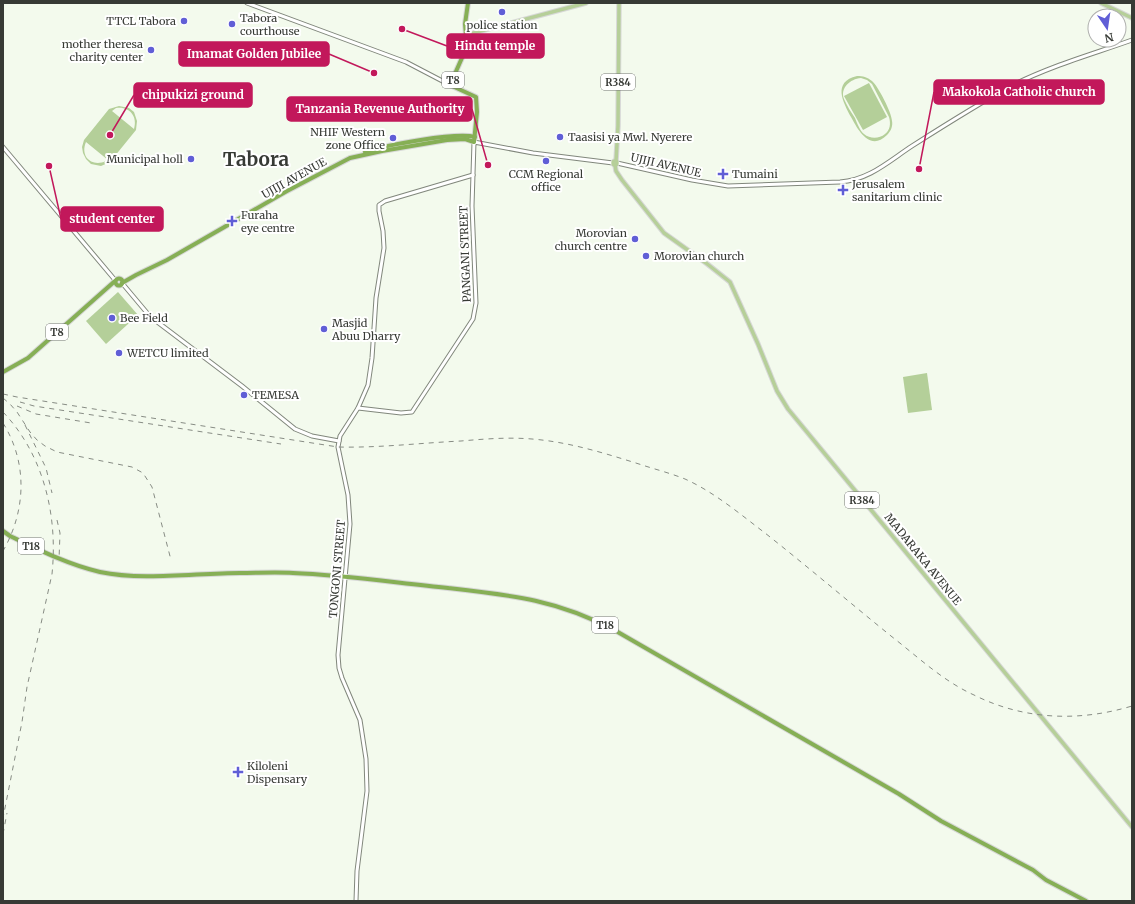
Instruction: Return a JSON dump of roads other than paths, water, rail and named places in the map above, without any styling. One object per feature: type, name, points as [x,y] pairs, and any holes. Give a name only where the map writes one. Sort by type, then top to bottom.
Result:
[{"type":"highway","name":"T8","points":[[350,158],[381,148],[453,136],[468,136],[475,140],[477,112],[476,97],[450,85],[463,57],[466,45],[465,24],[468,3]]},
{"type":"highway","points":[[468,136],[476,131]]},
{"type":"highway","name":"UJIJI AVENUE","points":[[119,282],[167,260],[287,191],[350,158],[447,140],[475,140]]},
{"type":"highway","name":"T8","points":[[3,372],[28,358],[108,288],[119,282]]},
{"type":"highway","name":"T18","points":[[3,532],[59,558],[101,572],[138,576],[292,573],[346,577],[410,583],[520,597],[558,606],[594,619],[899,794],[941,820],[1086,901]]},
{"type":"main road","points":[[466,35],[586,3]]},
{"type":"main road","name":"R384","points":[[615,163],[618,126],[619,3]]},
{"type":"main road","points":[[1100,3],[1132,18]]},
{"type":"main road","name":"MADARAKA AVENUE","points":[[615,163],[616,171],[664,233],[730,282],[777,391],[788,410],[1132,827]]},
{"type":"street","points":[[247,3],[406,62],[450,85]]},
{"type":"street","name":"UJIJI AVENUE","points":[[475,140],[483,144],[533,153],[615,163],[692,180],[728,186],[840,182],[857,180],[875,171],[966,112],[1036,74],[1132,40]]},
{"type":"street","name":"PANGANI STREET","points":[[358,408],[401,413],[412,412],[474,319],[476,303],[472,206],[475,140]]},
{"type":"street","points":[[3,147],[112,275],[156,322],[242,386],[295,429],[312,436],[339,441],[340,436],[358,408],[368,385],[372,358],[376,298],[384,248],[379,205],[386,201],[473,175]]},
{"type":"street","name":"TONGONI STREET","points":[[339,441],[338,447],[350,509],[350,524],[338,655],[342,678],[360,720],[366,759],[367,791],[357,871],[356,901]]},
{"type":"railway","points":[[3,394],[338,447],[384,446],[514,438],[546,440],[600,452],[685,479],[706,490],[781,546],[931,668],[952,683],[974,695],[1012,710],[1052,716],[1092,715],[1132,706]]},
{"type":"railway","points":[[3,398],[17,412],[30,432],[45,446],[57,452],[132,467],[143,473],[152,487],[171,560]]},
{"type":"railway","points":[[20,402],[34,406],[281,444]]},
{"type":"railway","points":[[17,406],[36,414],[91,423]]},
{"type":"railway","points":[[3,412],[29,447],[38,467],[45,487],[53,530],[52,574],[27,687],[22,722],[3,818]]},
{"type":"railway","points":[[3,423],[17,454],[21,487],[20,503],[16,520],[11,536],[3,551]]},
{"type":"railway","points":[[25,425],[46,468],[52,493]]},
{"type":"railway","points":[[57,520],[60,533],[59,560]]},
{"type":"railway","points":[[3,834],[7,813]]},
{"type":"place","name":"police station","points":[[502,12]]},
{"type":"place","name":"TTCL Tabora","points":[[184,21]]},
{"type":"place","name":"Tabora courthouse","points":[[232,24]]},
{"type":"place","name":"Hindu temple","points":[[402,29]]},
{"type":"place","name":"mother theresa charity center","points":[[151,50]]},
{"type":"place","name":"Imamat Golden Jubilee","points":[[374,73]]},
{"type":"place","name":"chipukizi ground","points":[[110,135]]},
{"type":"place","name":"Taasisi ya Mwl. Nyerere","points":[[560,137]]},
{"type":"place","name":"NHIF Western zone Office","points":[[393,138]]},
{"type":"place","name":"Municipal holl","points":[[191,159]]},
{"type":"place","name":"CCM Regional office","points":[[546,161]]},
{"type":"place","name":"Tanzania Revenue Authority","points":[[488,165]]},
{"type":"place","name":"student center","points":[[49,166]]},
{"type":"place","name":"Makokola Catholic church","points":[[919,169]]},
{"type":"place","name":"Tumaini","points":[[723,174]]},
{"type":"place","name":"Jerusalem sanitarium clinic","points":[[843,190]]},
{"type":"place","name":"Furaha eye centre","points":[[232,221]]},
{"type":"place","name":"Morovian church centre","points":[[635,239]]},
{"type":"place","name":"Morovian church","points":[[646,256]]},
{"type":"place","name":"Bee Field","points":[[112,318]]},
{"type":"place","name":"Masjid Abuu Dharry","points":[[324,329]]},
{"type":"place","name":"WETCU limited","points":[[119,353]]},
{"type":"place","name":"TEMESA","points":[[244,395]]},
{"type":"place","name":"Kiloleni Dispensary","points":[[238,772]]},
{"type":"district","name":"Tabora","points":[[256,159]]}]
